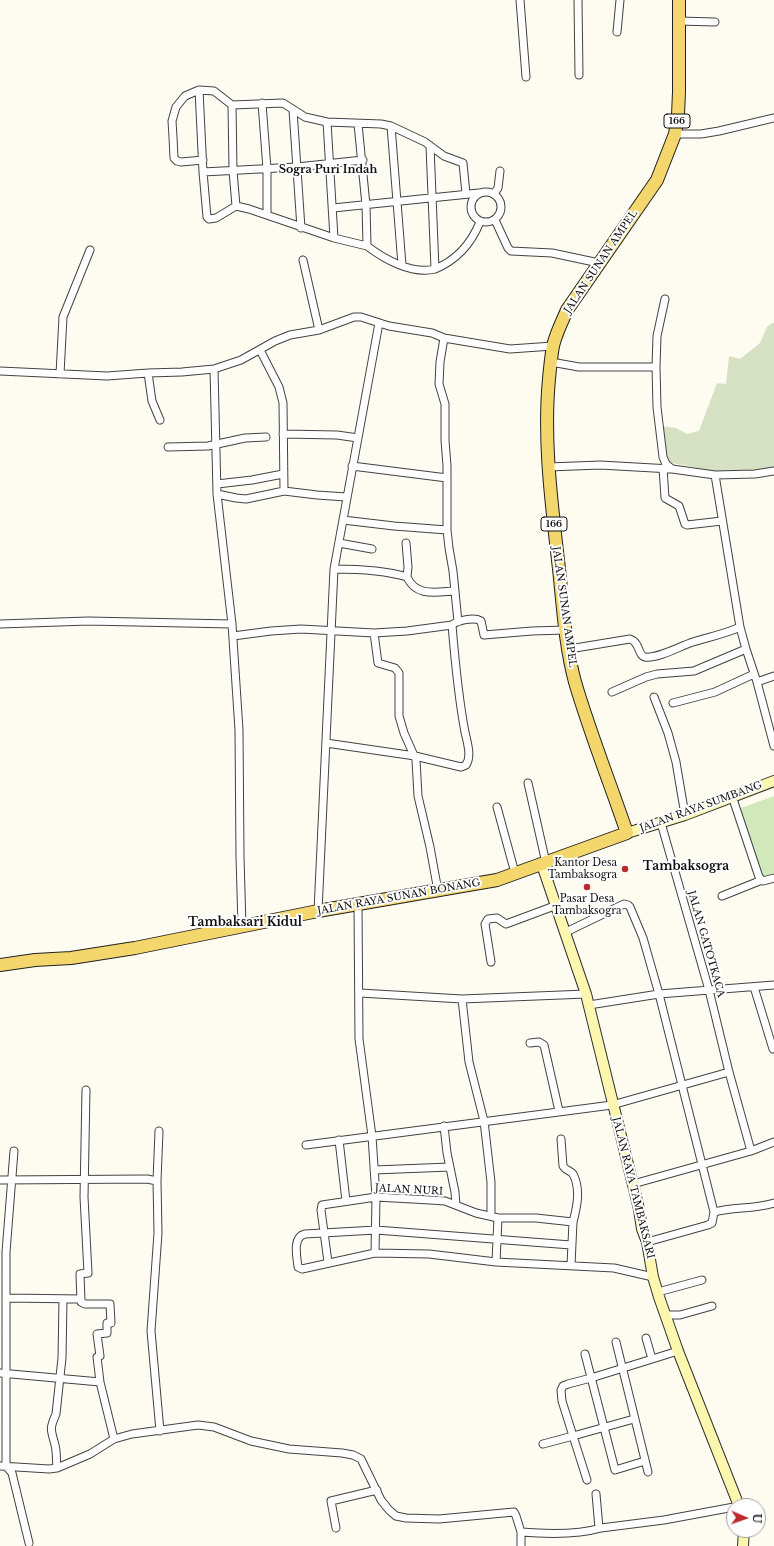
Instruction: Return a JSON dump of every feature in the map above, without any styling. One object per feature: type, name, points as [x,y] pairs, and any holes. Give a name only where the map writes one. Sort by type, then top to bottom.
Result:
[{"type":"main road","name":"JALAN SUNAN AMPEL","points":[[627,833],[591,733],[575,680],[569,649],[554,525],[549,466],[548,394],[553,346],[559,327],[567,311],[657,180],[675,134],[679,92],[679,0]]},
{"type":"main road","name":"JALAN RAYA SUNAN BONANG","points":[[0,965],[36,960],[71,958],[134,948],[318,911],[497,880],[627,833]]},
{"type":"street","points":[[520,0],[526,76]]},
{"type":"street","points":[[578,0],[579,75]]},
{"type":"street","points":[[617,32],[620,0]]},
{"type":"street","points":[[679,20],[715,22]]},
{"type":"street","points":[[199,90],[203,172],[207,217],[209,219],[216,218],[236,206],[249,209],[301,228],[367,246],[378,255],[412,269],[426,270],[435,269],[458,255],[468,245],[480,222]]},
{"type":"street","points":[[203,160],[181,162],[174,158],[172,121],[176,107],[185,96],[199,90],[214,91],[232,105],[282,102],[305,117],[327,122],[381,124],[391,126],[425,142],[444,156],[463,163],[466,194]]},
{"type":"street","points":[[262,103],[267,169],[267,215]]},
{"type":"street","points":[[232,105],[233,170],[236,206]]},
{"type":"street","points":[[293,110],[301,228]]},
{"type":"street","points":[[675,134],[701,134],[774,118]]},
{"type":"street","points":[[327,122],[334,238]]},
{"type":"street","points":[[358,124],[363,160],[367,246]]},
{"type":"street","points":[[391,126],[402,265]]},
{"type":"street","points":[[430,146],[435,269]]},
{"type":"street","points":[[203,172],[297,168],[363,160]]},
{"type":"street","points":[[494,194],[498,188],[500,171]]},
{"type":"street","points":[[333,208],[396,202],[466,194],[489,192],[494,194],[500,202],[501,207],[498,216],[490,222],[480,222],[470,211],[472,201],[479,193]]},
{"type":"street","points":[[494,220],[511,251],[552,253],[601,261]]},
{"type":"street","points":[[60,374],[63,317],[90,250]]},
{"type":"street","points":[[303,260],[319,330]]},
{"type":"street","points":[[665,299],[657,336],[657,408],[663,457],[666,464],[672,469]]},
{"type":"street","points":[[0,371],[107,376],[148,372],[182,372],[214,369],[241,360],[275,341],[290,335],[319,330],[354,317],[361,317],[389,326],[432,333],[444,338],[510,349],[553,346]]},
{"type":"street","points":[[318,911],[334,569],[379,323]]},
{"type":"street","points":[[326,743],[415,756],[460,767],[466,764],[469,759],[455,668],[454,571],[447,530],[445,404],[439,384],[444,338]]},
{"type":"street","points":[[260,350],[282,393],[284,408],[284,491]]},
{"type":"street","points":[[551,362],[579,367],[656,367]]},
{"type":"street","points":[[214,369],[217,494],[232,624],[240,735],[240,857],[242,926]]},
{"type":"street","points":[[148,372],[152,401],[160,420]]},
{"type":"street","points":[[284,434],[337,435],[358,438]]},
{"type":"street","points":[[168,447],[216,444],[245,438],[266,437]]},
{"type":"street","points":[[549,466],[600,465],[663,468],[715,474],[755,474],[774,471]]},
{"type":"street","points":[[352,466],[447,478]]},
{"type":"street","points":[[663,468],[665,498],[679,506],[684,524],[687,525],[722,521]]},
{"type":"street","points":[[217,484],[252,480],[283,474]]},
{"type":"street","points":[[715,474],[740,627],[757,682],[774,746]]},
{"type":"street","points":[[217,494],[246,499],[284,491],[346,497]]},
{"type":"street","points":[[342,520],[447,530]]},
{"type":"street","points":[[339,543],[372,549]]},
{"type":"street","points":[[406,543],[408,567],[407,577],[412,587],[432,593],[454,592]]},
{"type":"street","points":[[334,569],[356,569],[394,573],[407,577]]},
{"type":"street","points":[[233,636],[301,629],[374,632],[407,631],[479,619],[482,624],[484,635],[566,630]]},
{"type":"street","points":[[0,624],[88,621],[232,624]]},
{"type":"street","points":[[569,649],[630,639],[636,643],[642,655],[646,657],[658,655],[690,643],[728,633],[740,627]]},
{"type":"street","points":[[374,632],[378,663],[395,668],[399,673],[399,716],[404,733],[415,756],[417,766],[418,796],[430,847],[438,891]]},
{"type":"street","points":[[612,692],[651,676],[694,671],[746,649]]},
{"type":"street","points":[[674,703],[715,692],[754,674]]},
{"type":"street","points":[[757,682],[774,676]]},
{"type":"street","points":[[654,697],[670,740],[676,762],[685,815]]},
{"type":"street","name":"JALAN RAYA SUMBANG","points":[[627,833],[685,815],[774,781]]},
{"type":"street","points":[[528,783],[544,864]]},
{"type":"street","points":[[732,796],[759,877],[762,880]]},
{"type":"street","points":[[497,807],[515,873]]},
{"type":"street","name":"JALAN GATOTKACA","points":[[661,823],[709,990],[729,1072],[751,1151]]},
{"type":"street","name":"JALAN RAYA TAMBAKSARI","points":[[544,864],[556,906],[566,932],[589,1005],[612,1105],[633,1184],[642,1229],[647,1242],[653,1277],[678,1351],[736,1498]]},
{"type":"street","points":[[722,896],[762,880],[765,881],[774,878]]},
{"type":"street","points":[[566,932],[624,904],[628,905],[644,938],[704,1165],[714,1212],[712,1223],[647,1242]]},
{"type":"street","points":[[358,905],[360,993],[359,1039],[372,1136],[376,1197],[375,1253]]},
{"type":"street","points":[[491,962],[485,924],[488,919],[497,918],[506,924],[556,906]]},
{"type":"street","points":[[589,1005],[659,994],[774,985]]},
{"type":"street","points":[[754,987],[772,1049]]},
{"type":"street","points":[[360,993],[462,999],[586,994]]},
{"type":"street","points":[[462,999],[469,1062],[484,1121],[490,1182],[491,1216]]},
{"type":"street","points":[[530,1043],[540,1042],[544,1045],[559,1111]]},
{"type":"street","points":[[306,1145],[612,1105],[729,1072]]},
{"type":"street","points":[[86,1090],[84,1179],[88,1274],[80,1274],[81,1299],[82,1303],[85,1304],[110,1304],[111,1323],[107,1323],[107,1333],[97,1334],[100,1356],[97,1357],[100,1382],[114,1439]]},
{"type":"street","points":[[444,1126],[456,1205]]},
{"type":"street","points":[[159,1131],[157,1180],[158,1233],[152,1331],[160,1431]]},
{"type":"street","points":[[561,1139],[564,1166],[565,1169],[573,1174],[577,1189],[578,1201],[573,1222],[571,1265]]},
{"type":"street","points":[[339,1140],[346,1201]]},
{"type":"street","points":[[633,1184],[751,1151],[774,1142]]},
{"type":"street","points":[[3,1466],[3,1373],[7,1298],[6,1252],[14,1152]]},
{"type":"street","points":[[374,1170],[450,1167]]},
{"type":"street","points":[[0,1180],[157,1180]]},
{"type":"street","name":"JALAN NURI","points":[[324,1232],[321,1210],[322,1205],[376,1197],[446,1202],[476,1213],[498,1218],[536,1218],[573,1222]]},
{"type":"street","points":[[714,1212],[725,1209],[774,1203]]},
{"type":"street","points":[[496,1262],[498,1218]]},
{"type":"street","points":[[571,1245],[498,1238],[376,1230],[305,1234],[299,1236],[296,1247],[298,1267],[302,1269],[328,1262],[375,1253],[429,1254],[496,1262],[614,1268],[653,1277]]},
{"type":"street","points":[[324,1232],[328,1262]]},
{"type":"street","points":[[658,1292],[702,1280]]},
{"type":"street","points":[[7,1298],[81,1299]]},
{"type":"street","points":[[57,1468],[55,1446],[51,1433],[52,1421],[56,1414],[62,1358],[63,1299]]},
{"type":"street","points":[[666,1314],[680,1315],[712,1306]]},
{"type":"street","points":[[646,1338],[652,1359]]},
{"type":"street","points":[[616,1342],[648,1472]]},
{"type":"street","points":[[587,1480],[562,1401],[561,1390],[563,1386],[678,1351]]},
{"type":"street","points":[[585,1354],[615,1470],[645,1461]]},
{"type":"street","points":[[3,1373],[60,1380],[100,1382]]},
{"type":"street","points":[[543,1444],[634,1419]]},
{"type":"street","points":[[3,1466],[42,1469],[57,1468],[90,1454],[114,1439],[132,1434],[198,1425],[214,1427],[263,1444],[289,1449],[353,1455],[361,1460],[385,1505],[396,1516],[406,1518],[439,1518],[514,1512],[520,1532],[521,1546]]},
{"type":"street","points":[[3,1466],[10,1471],[14,1479],[29,1543]]},
{"type":"street","points":[[336,1528],[330,1501],[377,1490]]},
{"type":"street","points":[[596,1494],[599,1528]]},
{"type":"street","points":[[520,1532],[552,1534],[664,1520],[726,1509]]},
{"type":"green space","points":[[774,322],[774,469],[771,471],[716,472],[668,462],[665,457],[662,426],[676,428],[687,434],[699,431],[717,383],[726,384],[729,356],[740,359],[760,343],[767,327]]},
{"type":"green space","points":[[774,796],[774,873],[764,877],[760,873],[738,809]]},
{"type":"place","name":"Kantor Desa Tambaksogra","points":[[625,869]]},
{"type":"place","name":"Pasar Desa Tambaksogra","points":[[587,887]]},
{"type":"district","name":"Sogra Puri Indah","points":[[328,170]]},
{"type":"district","name":"Tambaksogra","points":[[686,867]]},
{"type":"district","name":"Tambaksari Kidul","points":[[245,923]]}]
